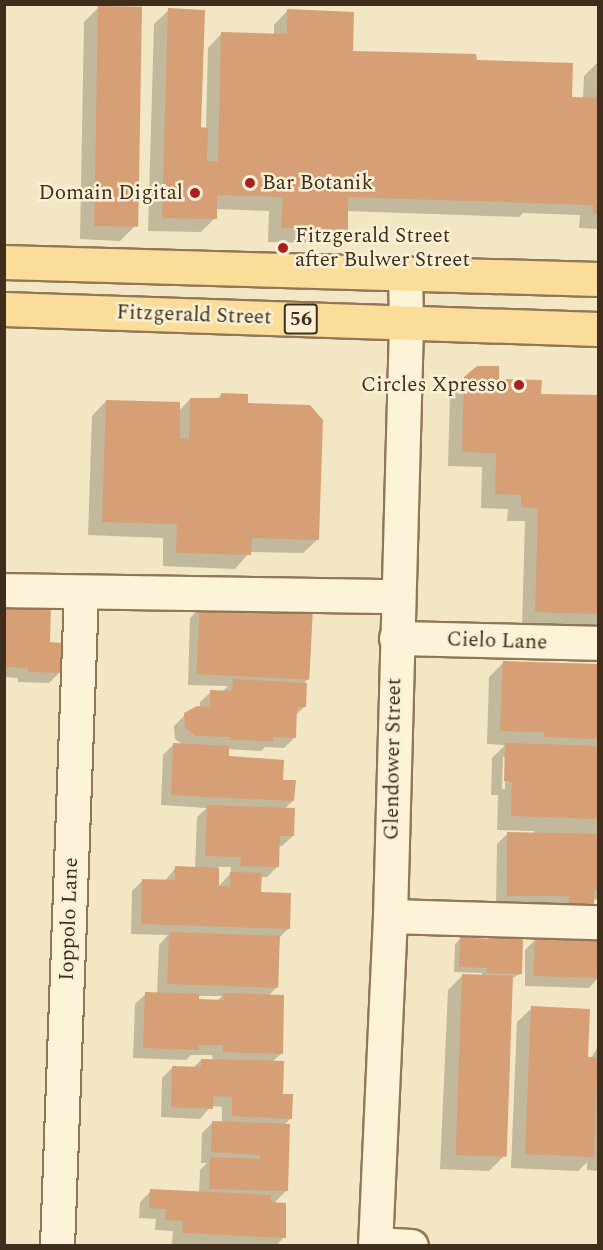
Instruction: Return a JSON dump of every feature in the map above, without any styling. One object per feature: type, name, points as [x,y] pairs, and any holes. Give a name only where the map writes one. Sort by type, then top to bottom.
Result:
[{"type":"main road","points":[[4,262],[598,279]]},
{"type":"main road","name":"Fitzgerald Street","points":[[4,309],[598,329]]},
{"type":"street","name":"Glendower Street","points":[[375,1245],[390,916],[406,322],[405,273]]},
{"type":"street","points":[[4,590],[81,593],[398,596]]},
{"type":"street","name":"Ioppolo Lane","points":[[57,1245],[81,593]]},
{"type":"street","name":"Cielo Lane","points":[[396,638],[598,643]]},
{"type":"street","points":[[390,916],[598,922]]},
{"type":"street","points":[[375,1245],[411,1245]]},
{"type":"building","points":[[98,6],[142,7],[138,227],[94,226]]},
{"type":"building","points":[[168,8],[205,10],[201,127],[208,128],[207,161],[218,162],[221,32],[287,34],[287,9],[354,12],[353,51],[476,54],[477,60],[573,63],[572,97],[596,98],[598,80],[598,214],[593,214],[593,205],[348,197],[348,230],[281,228],[283,197],[217,195],[217,219],[162,218]]},
{"type":"building","points":[[477,366],[499,366],[499,379],[542,380],[541,394],[598,395],[598,614],[535,612],[538,508],[521,507],[521,495],[495,494],[496,453],[462,452],[464,377]]},
{"type":"building","points":[[221,393],[248,394],[248,403],[310,405],[323,420],[319,540],[252,538],[251,555],[176,553],[177,524],[102,522],[106,400],[180,402],[180,438],[189,439],[190,398],[221,398]]},
{"type":"building","points":[[9,605],[51,606],[50,642],[62,643],[61,673],[28,672],[28,668],[4,667],[4,610]]},
{"type":"building","points":[[200,605],[313,611],[309,680],[196,674]]},
{"type":"building","points":[[503,661],[598,664],[598,739],[544,737],[544,732],[500,731]]},
{"type":"building","points":[[233,679],[307,683],[306,707],[297,707],[296,738],[273,737],[273,741],[230,740],[231,737],[196,736],[185,728],[184,713],[197,706],[210,707],[210,690],[232,691]]},
{"type":"building","points":[[173,743],[229,746],[229,756],[284,760],[283,780],[296,780],[294,801],[171,795]]},
{"type":"building","points":[[505,743],[598,746],[598,819],[511,816],[512,782],[504,781]]},
{"type":"building","points":[[207,805],[295,808],[294,836],[280,836],[279,867],[240,866],[241,857],[205,856]]},
{"type":"building","points":[[507,832],[598,834],[598,890],[594,890],[594,907],[568,907],[569,896],[507,896]]},
{"type":"building","points":[[175,866],[219,868],[219,886],[230,886],[230,872],[262,873],[261,892],[291,893],[290,929],[141,924],[142,879],[175,880]]},
{"type":"building","points":[[169,932],[280,936],[278,988],[167,984]]},
{"type":"building","points":[[488,935],[523,937],[522,974],[487,973],[487,968],[459,967],[460,937],[488,939]]},
{"type":"building","points":[[535,937],[598,939],[597,978],[534,976]]},
{"type":"building","points":[[462,974],[513,976],[507,1157],[456,1155]]},
{"type":"building","points":[[145,992],[199,994],[199,999],[224,1000],[223,993],[284,995],[283,1054],[223,1052],[223,1045],[198,1045],[199,1050],[143,1048]]},
{"type":"building","points":[[531,1006],[590,1009],[588,1057],[598,1057],[594,1157],[525,1154]]},
{"type":"building","points":[[201,1059],[284,1061],[283,1094],[293,1094],[292,1119],[232,1116],[232,1097],[213,1096],[213,1109],[171,1107],[172,1066],[201,1067]]},
{"type":"building","points":[[212,1121],[290,1124],[288,1191],[209,1189],[210,1157],[260,1159],[260,1155],[211,1152]]},
{"type":"building","points":[[150,1189],[271,1195],[271,1202],[286,1203],[286,1238],[182,1233],[183,1221],[165,1220],[166,1209],[149,1208]]},
{"type":"place","name":"Bar Botanik","points":[[250,183]]},
{"type":"place","name":"Domain Digital","points":[[195,193]]},
{"type":"place","name":"Fitzgerald Street after Bulwer Street","points":[[283,248]]},
{"type":"place","name":"Circles Xpresso","points":[[519,385]]}]
